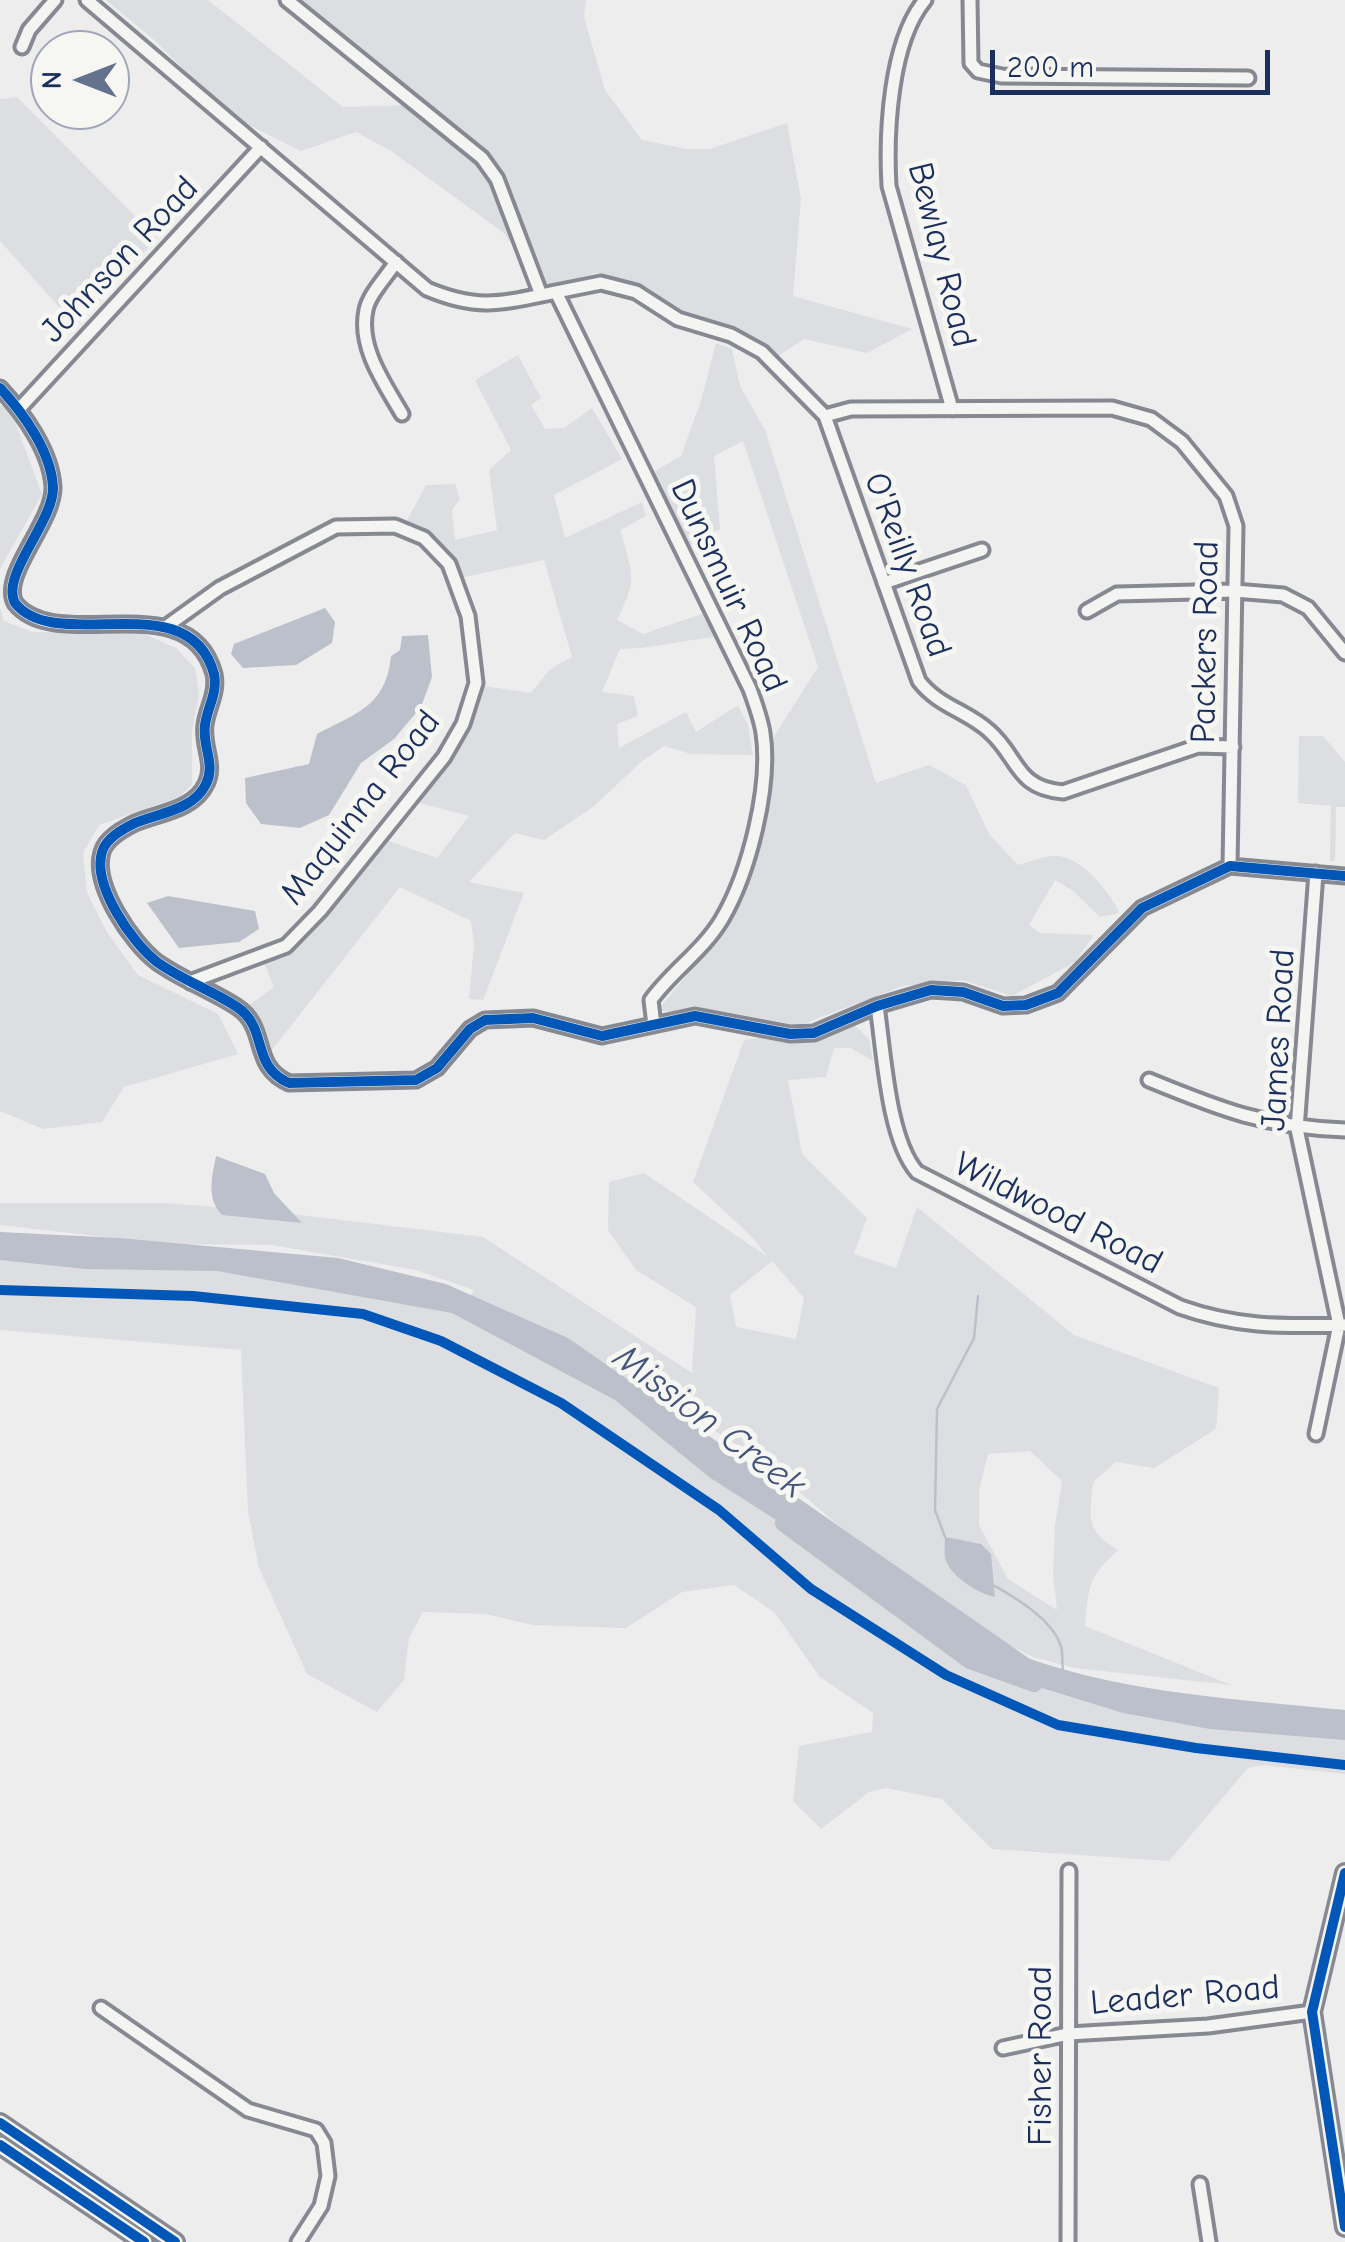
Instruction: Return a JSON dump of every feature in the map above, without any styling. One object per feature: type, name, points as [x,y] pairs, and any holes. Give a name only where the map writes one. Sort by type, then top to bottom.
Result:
[{"type":"main road","points":[[1345,1873],[1312,2012],[1345,2227]]},
{"type":"main road","points":[[0,2123],[175,2242]]},
{"type":"main road","points":[[0,2145],[144,2242]]},
{"type":"street","points":[[22,47],[29,30],[56,0]]},
{"type":"street","points":[[88,0],[427,289],[456,301],[486,305],[556,292]]},
{"type":"street","points":[[287,0],[482,158],[497,178],[540,295]]},
{"type":"street","name":"Bewlay Road","points":[[925,0],[906,29],[894,88],[887,152],[889,186],[952,409]]},
{"type":"street","points":[[970,0],[971,63],[978,72],[1002,76],[1248,78]]},
{"type":"street","name":"Johnson Road","points":[[20,410],[261,147]]},
{"type":"street","points":[[396,262],[366,307],[365,336],[375,366],[402,414]]},
{"type":"street","name":"O'Reilly Road","points":[[556,292],[601,283],[636,292],[678,318],[731,334],[762,352],[825,416],[919,681],[931,696],[990,731],[1021,774],[1043,790],[1064,792],[1198,746],[1233,747]]},
{"type":"street","name":"Dunsmuir Road","points":[[556,292],[750,689],[763,731],[763,783],[744,864],[723,918],[651,1000],[654,1025]]},
{"type":"street","points":[[0,388],[20,410],[45,456],[53,488],[45,519],[18,561],[10,583],[12,600],[24,612],[46,622],[167,626],[191,640],[210,663],[215,678],[215,692],[205,722],[204,738],[212,768],[205,788],[188,804],[134,824],[110,838],[102,852],[101,870],[108,900],[155,960],[240,1008],[254,1024],[265,1064],[275,1077],[290,1083],[416,1080],[437,1068],[470,1029],[484,1020],[533,1018],[602,1036],[695,1016],[790,1034],[814,1033],[877,1006],[931,990],[963,992],[1003,1006],[1026,1005],[1058,993],[1142,908],[1230,866],[1345,876]]},
{"type":"street","name":"Packers Road","points":[[825,416],[851,409],[1112,408],[1151,418],[1182,442],[1226,496],[1236,526],[1230,866]]},
{"type":"street","name":"Maquinna Road","points":[[167,626],[220,588],[336,527],[396,526],[424,538],[449,564],[468,616],[476,683],[463,724],[444,757],[320,911],[286,946],[190,982]]},
{"type":"street","points":[[884,583],[982,550]]},
{"type":"street","points":[[1087,611],[1117,594],[1235,591],[1283,595],[1308,608],[1345,653]]},
{"type":"street","name":"James Road","points":[[1316,873],[1298,1128],[1342,1325]]},
{"type":"street","name":"Wildwood Road","points":[[877,1006],[898,1136],[904,1158],[917,1172],[1180,1308],[1218,1320],[1270,1326],[1342,1325]]},
{"type":"street","points":[[1149,1080],[1234,1115],[1298,1128],[1345,1130]]},
{"type":"street","points":[[1316,1434],[1342,1325]]},
{"type":"street","name":"Fisher Road","points":[[1068,2242],[1070,1871]]},
{"type":"street","points":[[102,2008],[248,2110],[316,2130],[324,2143],[328,2176],[321,2206],[298,2242]]},
{"type":"street","name":"Leader Road","points":[[1003,2048],[1068,2034],[1208,2026],[1312,2012]]},
{"type":"street","points":[[1200,2184],[1210,2242]]},
{"type":"shaded area","points":[[106,0],[208,0],[343,107],[411,105],[289,0],[586,0],[584,17],[605,90],[642,140],[686,149],[710,149],[787,123],[801,199],[793,296],[912,329],[867,353],[804,339],[778,356],[735,326],[695,324],[654,299],[597,273],[540,288],[504,233],[391,151],[356,132],[301,151],[231,116],[153,39]]},
{"type":"shaded area","points":[[17,97],[30,110],[30,130],[50,130],[157,238],[76,326],[0,241],[0,99]]},
{"type":"shaded area","points":[[716,343],[732,349],[740,386],[765,430],[876,783],[929,765],[966,785],[989,834],[1018,865],[1057,856],[1076,862],[1094,877],[1119,913],[1100,917],[1055,880],[1029,925],[1040,933],[1094,935],[1075,962],[1012,996],[963,980],[903,986],[779,1033],[726,1012],[657,1011],[723,931],[760,826],[765,751],[818,667],[743,441],[714,456],[720,529],[684,549],[648,475],[681,456]]},
{"type":"shaded area","points":[[518,355],[541,398],[531,405],[545,429],[564,428],[592,408],[622,459],[554,495],[565,538],[642,502],[646,516],[620,530],[631,585],[617,620],[643,634],[705,613],[715,637],[620,649],[602,692],[634,696],[638,716],[617,724],[619,748],[686,712],[696,732],[738,705],[748,725],[753,755],[691,754],[664,746],[593,807],[544,840],[515,833],[469,882],[524,893],[483,1000],[469,999],[474,944],[471,921],[400,887],[268,1055],[248,1006],[274,987],[260,953],[329,909],[386,840],[437,858],[469,816],[420,803],[477,685],[531,693],[550,669],[572,657],[544,560],[460,578],[406,522],[426,485],[455,484],[460,499],[452,510],[455,540],[497,530],[489,470],[511,450],[475,380]]},
{"type":"shaded area","points":[[0,405],[11,411],[42,494],[0,569]]},
{"type":"shaded area","points":[[0,607],[4,621],[32,632],[142,633],[176,648],[195,668],[199,694],[192,731],[192,785],[179,797],[99,825],[83,853],[87,893],[107,932],[138,975],[218,1014],[238,1054],[124,1087],[102,1122],[43,1129],[0,1111]]},
{"type":"shaded area","points":[[325,608],[335,622],[332,643],[296,665],[243,668],[231,654],[234,644]]},
{"type":"shaded area","points":[[428,635],[432,677],[421,707],[394,739],[361,763],[329,815],[300,828],[261,824],[246,803],[245,778],[309,764],[317,734],[357,713],[376,697],[388,673],[391,656],[400,650],[402,636]]},
{"type":"shaded area","points":[[1299,736],[1323,736],[1345,762],[1345,807],[1336,807],[1335,861],[1330,861],[1331,806],[1298,803]]},
{"type":"shaded area","points":[[168,896],[255,911],[259,929],[239,942],[179,948],[147,903]]},
{"type":"shaded area","points":[[854,1025],[869,1039],[873,1061],[851,1048],[834,1048],[826,1077],[788,1080],[802,1154],[867,1218],[854,1254],[896,1268],[917,1207],[1074,1335],[1219,1388],[1216,1429],[1154,1468],[1116,1462],[1093,1482],[1094,1529],[1118,1550],[1091,1584],[1085,1626],[1231,1685],[1075,1668],[1033,1657],[993,1637],[888,1568],[767,1464],[668,1401],[662,1408],[950,1618],[1068,1678],[1277,1707],[1345,1710],[1345,1774],[1263,1765],[1248,1768],[1169,1861],[992,1849],[942,1799],[886,1788],[869,1792],[821,1829],[793,1801],[799,1746],[872,1732],[873,1713],[820,1677],[774,1612],[734,1585],[682,1592],[626,1628],[533,1625],[486,1614],[423,1612],[409,1638],[404,1680],[377,1712],[307,1674],[259,1568],[248,1512],[241,1350],[0,1330],[0,1240],[469,1298],[474,1290],[416,1270],[272,1245],[167,1244],[0,1225],[0,1203],[164,1203],[483,1237],[692,1373],[696,1307],[636,1270],[608,1230],[609,1182],[644,1173],[768,1257],[693,1182],[744,1040]],"holes":[[[772,1261],[804,1298],[796,1339],[736,1327],[730,1295]],[[1030,1451],[1062,1481],[1053,1575],[1057,1610],[1008,1579],[979,1525],[979,1491],[988,1454]]]},
{"type":"shaded area","points":[[216,1156],[265,1174],[274,1193],[302,1223],[222,1215],[212,1194]]},
{"type":"shaded area","name":"Mission Creek","points":[[0,1232],[119,1238],[338,1258],[446,1284],[568,1338],[1030,1659],[1146,1687],[1345,1710],[1345,1740],[1210,1729],[1123,1713],[1026,1683],[936,1633],[851,1568],[709,1477],[615,1400],[452,1313],[217,1271],[85,1269],[0,1260]]},
{"type":"shaded area","points":[[945,1537],[981,1544],[991,1554],[995,1597],[968,1585],[950,1569],[945,1557]]},
{"type":"waterway","points":[[945,1537],[935,1510],[937,1409],[974,1338],[978,1296]]},
{"type":"waterway","name":"Mission Creek","points":[[784,1523],[970,1660],[1034,1683]]},
{"type":"waterway","points":[[995,1586],[1050,1627],[1061,1646],[1063,1670]]},
{"type":"cycle path","points":[[0,388],[41,446],[53,487],[45,516],[15,578],[15,603],[35,617],[60,624],[151,625],[178,632],[200,647],[214,674],[205,725],[210,769],[206,784],[185,805],[135,823],[107,842],[100,865],[108,896],[126,928],[157,962],[247,1016],[269,1067],[289,1083],[416,1080],[437,1068],[470,1029],[485,1020],[533,1018],[602,1036],[695,1016],[790,1034],[814,1033],[877,1006],[931,990],[963,992],[1003,1006],[1026,1005],[1058,993],[1142,908],[1230,866],[1345,876]]},
{"type":"cycle path","points":[[0,1290],[193,1296],[363,1314],[441,1341],[561,1403],[719,1510],[811,1589],[946,1675],[1058,1725],[1196,1748],[1345,1765]]},
{"type":"cycle path","points":[[1345,1873],[1312,2012],[1345,2227]]},
{"type":"cycle path","points":[[0,2123],[175,2242]]},
{"type":"cycle path","points":[[0,2145],[144,2242]]}]
